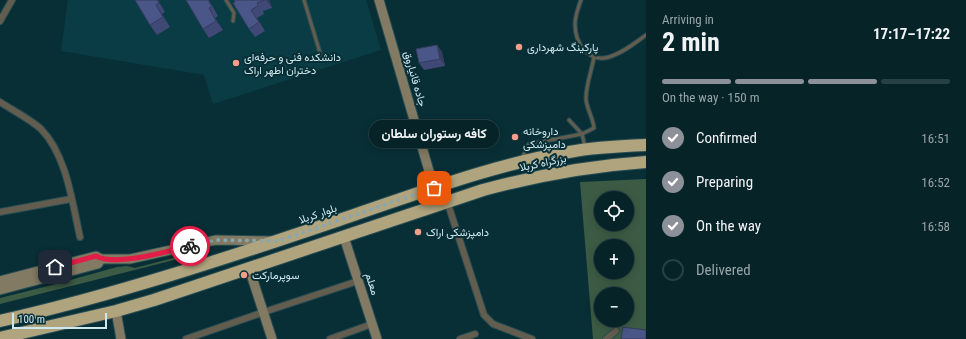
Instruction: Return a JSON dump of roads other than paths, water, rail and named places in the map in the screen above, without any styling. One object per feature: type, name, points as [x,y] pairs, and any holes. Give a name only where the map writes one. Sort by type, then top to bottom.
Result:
[{"type":"highway","name":"بلوار کربلا","points":[[0,321],[108,295],[278,241],[434,188],[519,163],[585,149],[646,145]]},
{"type":"highway","name":"بزرگراه کربلا","points":[[447,201],[483,190],[548,174],[612,164],[646,162]]},
{"type":"highway","points":[[0,338],[116,311],[154,300],[447,201]]},
{"type":"street","points":[[0,21],[12,0]]},
{"type":"street","name":"جاده قانیاروق","points":[[379,0],[434,188]]},
{"type":"street","points":[[0,102],[40,128],[52,142],[63,166],[80,237]]},
{"type":"street","points":[[0,212],[71,199]]},
{"type":"street","points":[[447,201],[484,315],[493,324],[532,339]]},
{"type":"street","name":"معلم","points":[[344,237],[377,339]]},
{"type":"street","points":[[0,281],[96,256],[101,259],[130,259],[216,240],[278,241]]},
{"type":"street","points":[[0,290],[98,264],[101,259]]},
{"type":"street","points":[[250,268],[272,339]]},
{"type":"street","points":[[186,339],[358,281]]},
{"type":"street","points":[[116,311],[121,339]]},
{"type":"street","points":[[330,339],[372,324]]},
{"type":"street","points":[[606,339],[616,331]]},
{"type":"street","points":[[460,339],[475,334]]},
{"type":"lane","points":[[226,0],[234,13],[232,21]]},
{"type":"lane","points":[[304,0],[321,56]]},
{"type":"lane","points":[[581,0],[575,23],[576,36],[584,51],[594,57],[601,58],[614,56],[633,45],[646,35]]},
{"type":"lane","points":[[519,163],[529,144],[582,134],[594,128],[586,98],[594,57]]},
{"type":"lane","points":[[569,120],[582,134],[585,149]]},
{"type":"place","name":"پارکینگ شهرداری","points":[[519,47]]},
{"type":"place","name":"دانشکده فنی و حرفه‌ای دختران اطهر اراک","points":[[236,63]]},
{"type":"place","name":"داروخانه دامپزشکی","points":[[515,137]]},
{"type":"place","name":"کافه رستوران سلطان","points":[[434,188]]},
{"type":"place","name":"دامپزشکی اراک","points":[[418,232]]},
{"type":"place","name":"سوپرمارکت","points":[[244,275]]}]
